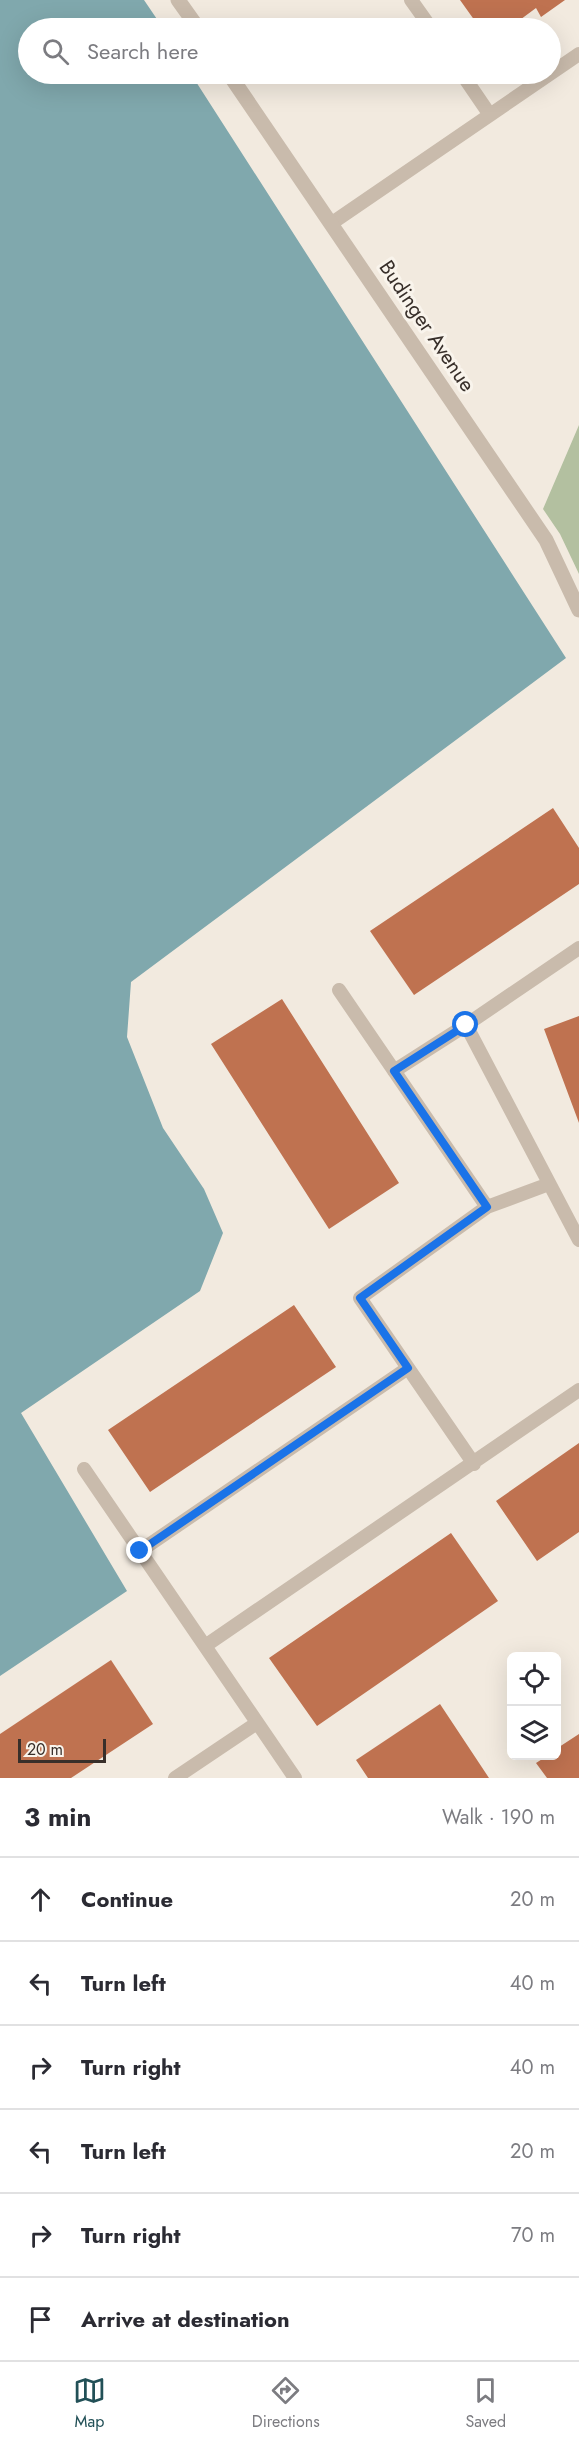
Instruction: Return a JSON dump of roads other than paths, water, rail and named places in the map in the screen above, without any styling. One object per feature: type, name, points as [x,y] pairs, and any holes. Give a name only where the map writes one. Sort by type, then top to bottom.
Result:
[{"type":"street","points":[[178,0],[191,18]]},
{"type":"street","name":"Budinger Avenue","points":[[236,84],[546,540],[579,610]]},
{"type":"lane","points":[[411,0],[423,18]]},
{"type":"lane","points":[[561,66],[579,54]]},
{"type":"lane","points":[[469,84],[490,115]]},
{"type":"lane","points":[[332,223],[535,84]]},
{"type":"lane","points":[[394,1071],[579,948]]},
{"type":"lane","points":[[339,990],[487,1207]]},
{"type":"lane","points":[[466,1025],[579,1240]]},
{"type":"lane","points":[[474,1464],[360,1298],[487,1207],[549,1184]]},
{"type":"lane","points":[[140,1551],[408,1368]]},
{"type":"lane","points":[[205,1646],[579,1390]]},
{"type":"lane","points":[[84,1470],[295,1778]]},
{"type":"lane","points":[[175,1778],[257,1723]]},
{"type":"water","points":[[0,0],[144,0],[156,18],[18,18],[18,84],[197,84],[566,658],[131,982],[127,1037],[163,1128],[204,1189],[223,1233],[200,1291],[21,1413],[127,1591],[0,1676]]}]
